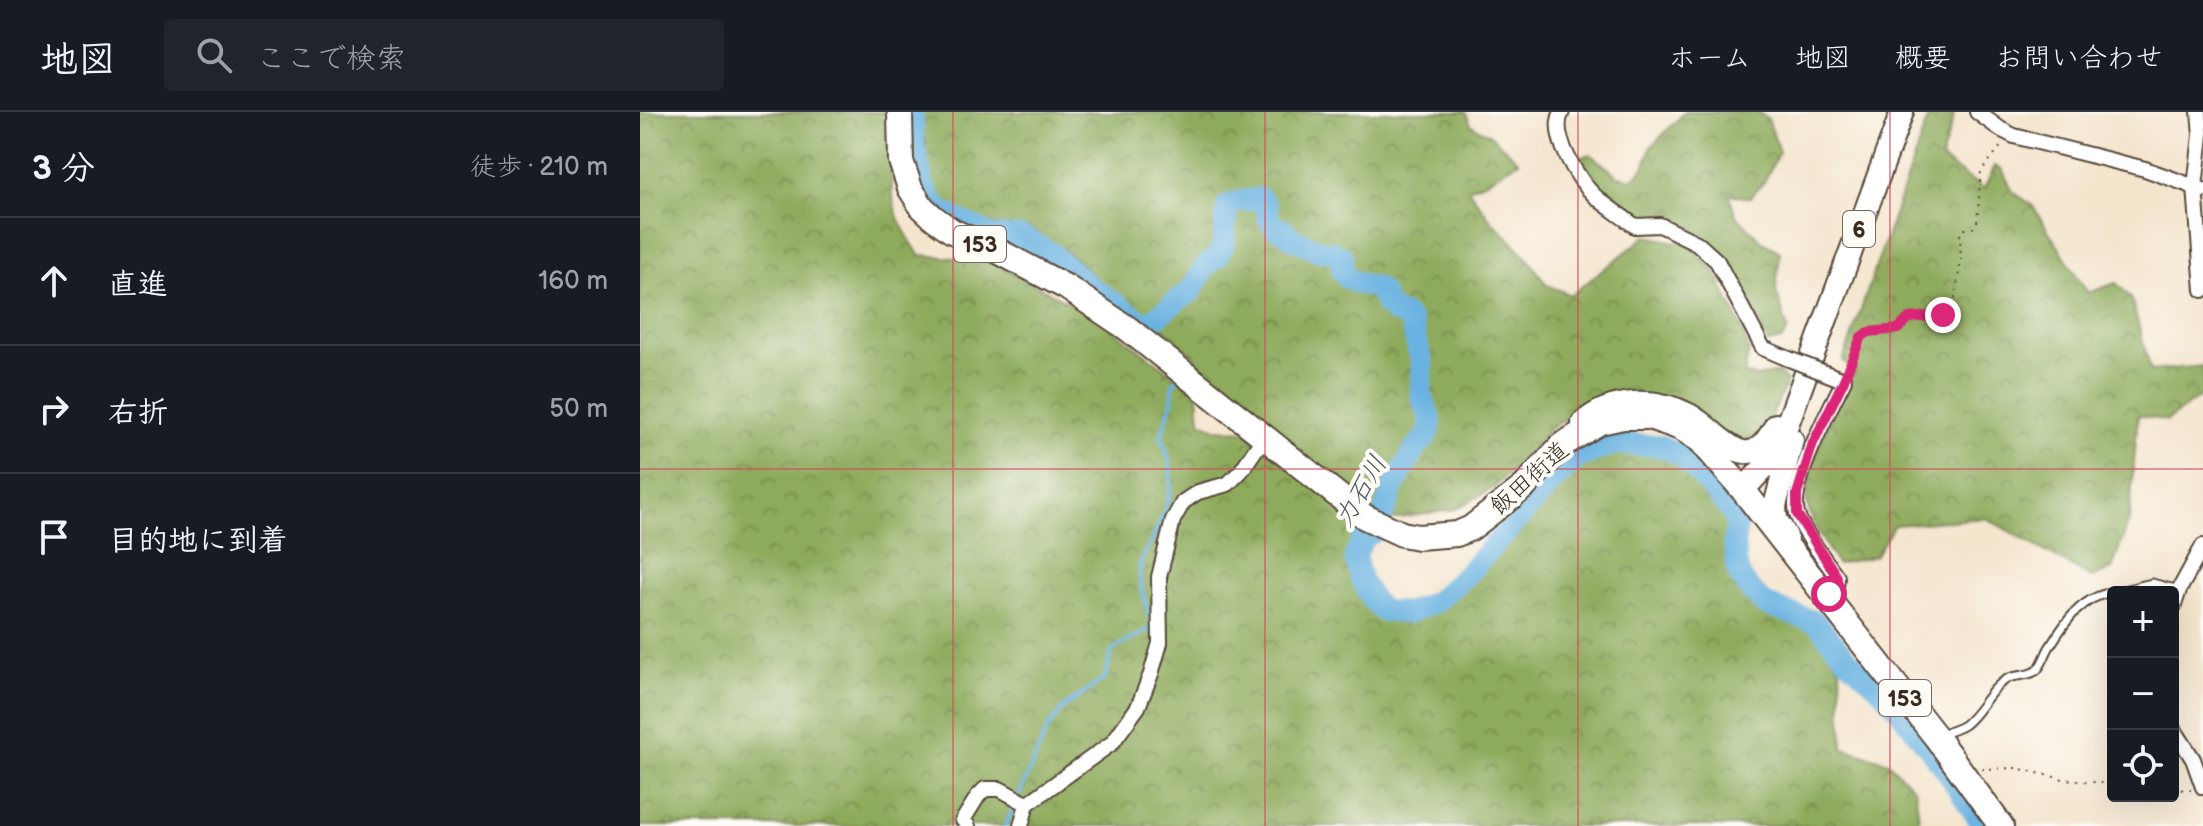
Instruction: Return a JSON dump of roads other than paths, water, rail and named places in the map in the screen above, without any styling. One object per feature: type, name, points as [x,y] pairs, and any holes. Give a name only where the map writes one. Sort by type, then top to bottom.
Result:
[{"type":"highway","name":"飯田街道","points":[[900,112],[901,161],[910,188],[922,207],[934,218],[952,231],[1066,287],[1127,328],[1375,522],[1402,534],[1418,537],[1457,534],[1471,528],[1525,486],[1562,445],[1600,422],[1623,417],[1649,417],[1681,428],[1700,440],[1807,571],[1961,769],[2001,826]]},
{"type":"main road","name":"6","points":[[1743,490],[1764,470],[1778,448],[1902,112]]},
{"type":"main road","points":[[1562,445],[1591,416],[1615,405],[1638,402],[1663,405],[1688,414],[1735,450],[1757,449],[1769,439],[1817,346]]},
{"type":"main road","points":[[1807,571],[1776,519],[1775,506],[1817,346]]},
{"type":"street","points":[[1562,112],[1559,118],[1560,140],[1574,168],[1593,194],[1635,226],[1660,225],[1697,243],[1717,261],[1763,348],[1841,379],[1813,443],[1796,505],[1801,522],[1837,577],[1836,587],[1826,596]]},
{"type":"street","points":[[1977,112],[2014,136],[2145,169],[2199,188]]},
{"type":"street","points":[[2199,112],[2203,290]]},
{"type":"street","points":[[1021,826],[1026,803],[1112,743],[1138,707],[1160,643],[1159,577],[1173,520],[1183,502],[1198,492],[1228,484],[1241,471],[1264,437]]},
{"type":"street","points":[[2179,590],[2203,546]]},
{"type":"street","points":[[2174,730],[2193,759],[2203,788]]},
{"type":"street","points":[[968,826],[963,820],[985,789],[994,788],[1026,803]]},
{"type":"lane","points":[[2139,586],[2152,583],[2164,586]]},
{"type":"lane","points":[[1936,737],[1964,725],[2008,678],[2033,673],[2073,613],[2084,602],[2107,593]]},
{"type":"waterway","name":"力石川","points":[[912,112],[914,145],[924,189],[940,211],[992,236],[1022,237],[1051,253],[1085,283],[1147,325],[1190,292],[1205,267],[1217,257],[1224,243],[1227,206],[1260,198],[1277,229],[1320,251],[1342,257],[1342,270],[1347,278],[1377,288],[1386,305],[1410,321],[1422,362],[1421,394],[1430,418],[1430,428],[1393,487],[1381,521],[1373,533],[1364,537],[1355,557],[1361,579],[1372,600],[1383,611],[1407,613],[1435,602],[1467,574],[1578,458],[1613,444],[1661,446],[1684,457],[1732,512],[1737,525],[1734,542],[1736,561],[1739,574],[1749,589],[1766,605],[1816,622],[1846,658],[1887,695],[1943,766],[1983,826]]},
{"type":"waterway","points":[[1147,325],[1191,361],[1187,366]]},
{"type":"waterway","points":[[1019,795],[1048,728],[1063,708],[1105,678],[1112,650],[1153,627],[1142,589],[1140,567],[1168,501],[1170,463],[1161,437],[1172,401],[1173,384],[1177,379]]},
{"type":"waterway","points":[[1005,826],[1016,803]]}]
